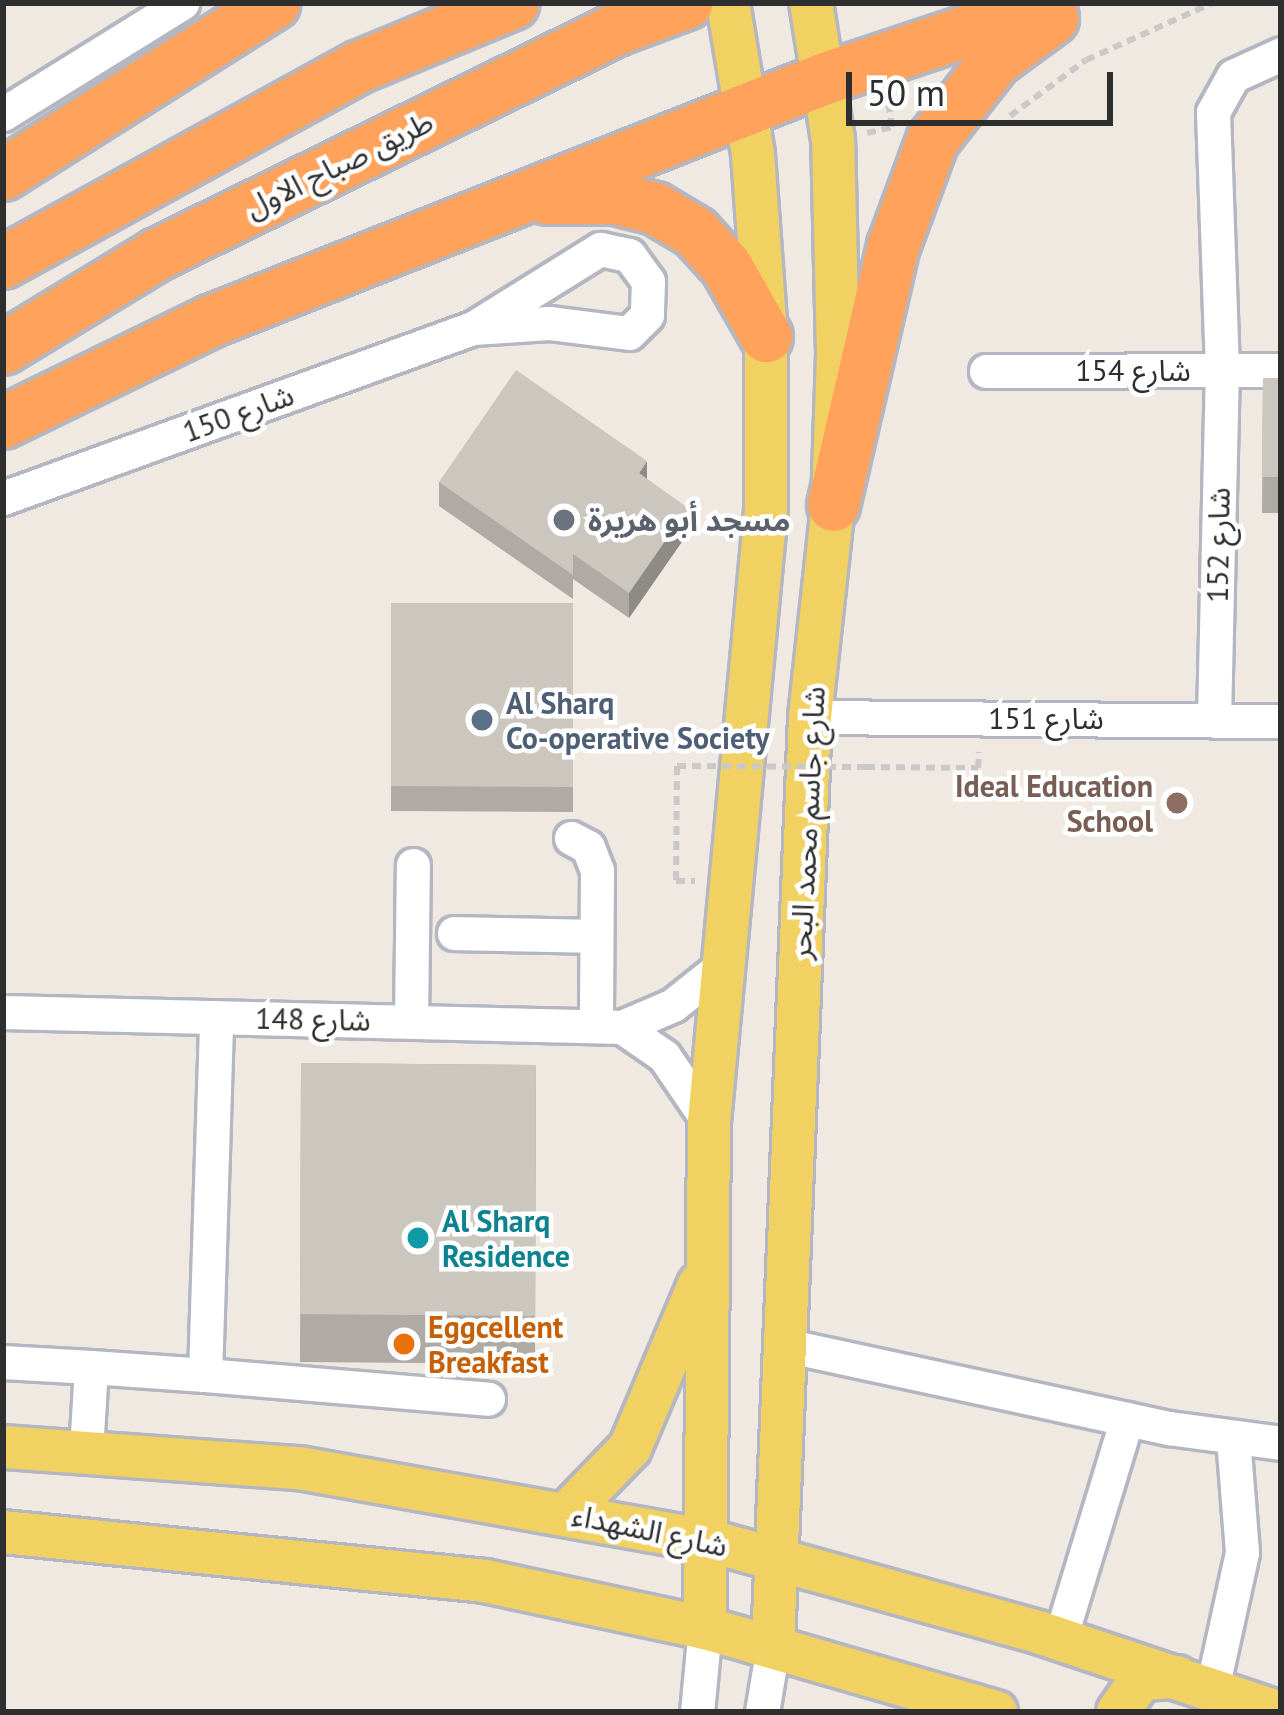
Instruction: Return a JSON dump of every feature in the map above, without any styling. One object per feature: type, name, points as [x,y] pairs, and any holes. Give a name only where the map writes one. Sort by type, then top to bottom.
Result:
[{"type":"highway","points":[[3,173],[274,3]]},
{"type":"highway","points":[[3,262],[360,66],[512,3]]},
{"type":"highway","name":"طريق صباح الاول","points":[[3,348],[157,254],[616,29],[686,3]]},
{"type":"highway","points":[[3,422],[210,321],[825,78],[1050,3]]},
{"type":"highway","points":[[833,505],[893,246],[932,140],[995,60],[1072,3]]},
{"type":"highway","points":[[522,198],[615,198],[655,208],[695,232],[726,266],[766,336]]},
{"type":"main road","points":[[705,1628],[710,1541],[710,1122],[766,510],[766,336],[746,109],[728,3]]},
{"type":"main road","name":"شارع جاسم محمد البحر","points":[[773,1646],[811,717],[833,505],[838,356],[825,78],[813,15]]},
{"type":"main road","points":[[568,1512],[630,1448],[710,1256]]},
{"type":"main road","name":"شارع الشهداء","points":[[3,1448],[299,1468],[568,1512],[710,1541],[1060,1639],[1276,1712]]},
{"type":"main road","points":[[3,1532],[389,1567],[705,1628],[996,1712]]},
{"type":"main road","points":[[1118,1712],[1141,1679],[1195,1683]]},
{"type":"street","points":[[3,114],[182,3]]},
{"type":"street","points":[[1222,370],[1213,112],[1233,76],[1281,54]]},
{"type":"street","name":"شارع 150","points":[[3,498],[473,328],[600,249],[629,255],[648,280],[646,315],[628,333],[549,323],[473,328]]},
{"type":"street","name":"شارع 152","points":[[1214,719],[1222,370]]},
{"type":"street","name":"شارع 154","points":[[986,371],[1281,370]]},
{"type":"street","name":"شارع 151","points":[[811,717],[1281,721]]},
{"type":"street","points":[[571,838],[588,847],[597,870],[596,936],[609,1026],[664,1055],[710,1122]]},
{"type":"street","points":[[411,1021],[413,865]]},
{"type":"street","points":[[454,933],[596,936]]},
{"type":"street","name":"شارع 148","points":[[3,1012],[609,1026],[673,1006],[722,966]]},
{"type":"street","points":[[205,1375],[216,1017]]},
{"type":"street","points":[[784,1345],[1127,1419],[1281,1444]]},
{"type":"street","points":[[3,1362],[488,1399]]},
{"type":"street","points":[[86,1451],[91,1367]]},
{"type":"street","points":[[1060,1639],[1127,1419]]},
{"type":"street","points":[[1195,1683],[1242,1552],[1233,1437]]},
{"type":"street","points":[[697,1712],[705,1628]]},
{"type":"street","points":[[762,1712],[773,1646]]},
{"type":"path","points":[[996,131],[1086,60],[1212,3]]},
{"type":"path","points":[[676,881],[677,766],[979,769]]},
{"type":"building","points":[[1278,103],[1281,103],[1280,213]]},
{"type":"building","name":"مسجد أبو هريرة","points":[[516,370],[647,461],[639,473],[688,508],[629,593],[573,554],[573,575],[439,482]]},
{"type":"building","points":[[1263,378],[1281,378],[1281,477],[1262,477]]},
{"type":"building","name":"Al Sharq Co-operative Society","points":[[391,603],[573,603],[573,787],[391,786]]},
{"type":"building","name":"Al Sharq Residence","points":[[301,1063],[536,1065],[535,1316],[300,1314]]},
{"type":"place","name":"مسجد أبو هريرة","points":[[564,520]]},
{"type":"place","name":"Al Sharq Co-operative Society","points":[[482,720]]},
{"type":"place","name":"Ideal Education School","points":[[1177,803]]},
{"type":"place","name":"Al Sharq Residence","points":[[418,1238]]},
{"type":"place","name":"Eggcellent Breakfast","points":[[404,1344]]}]
